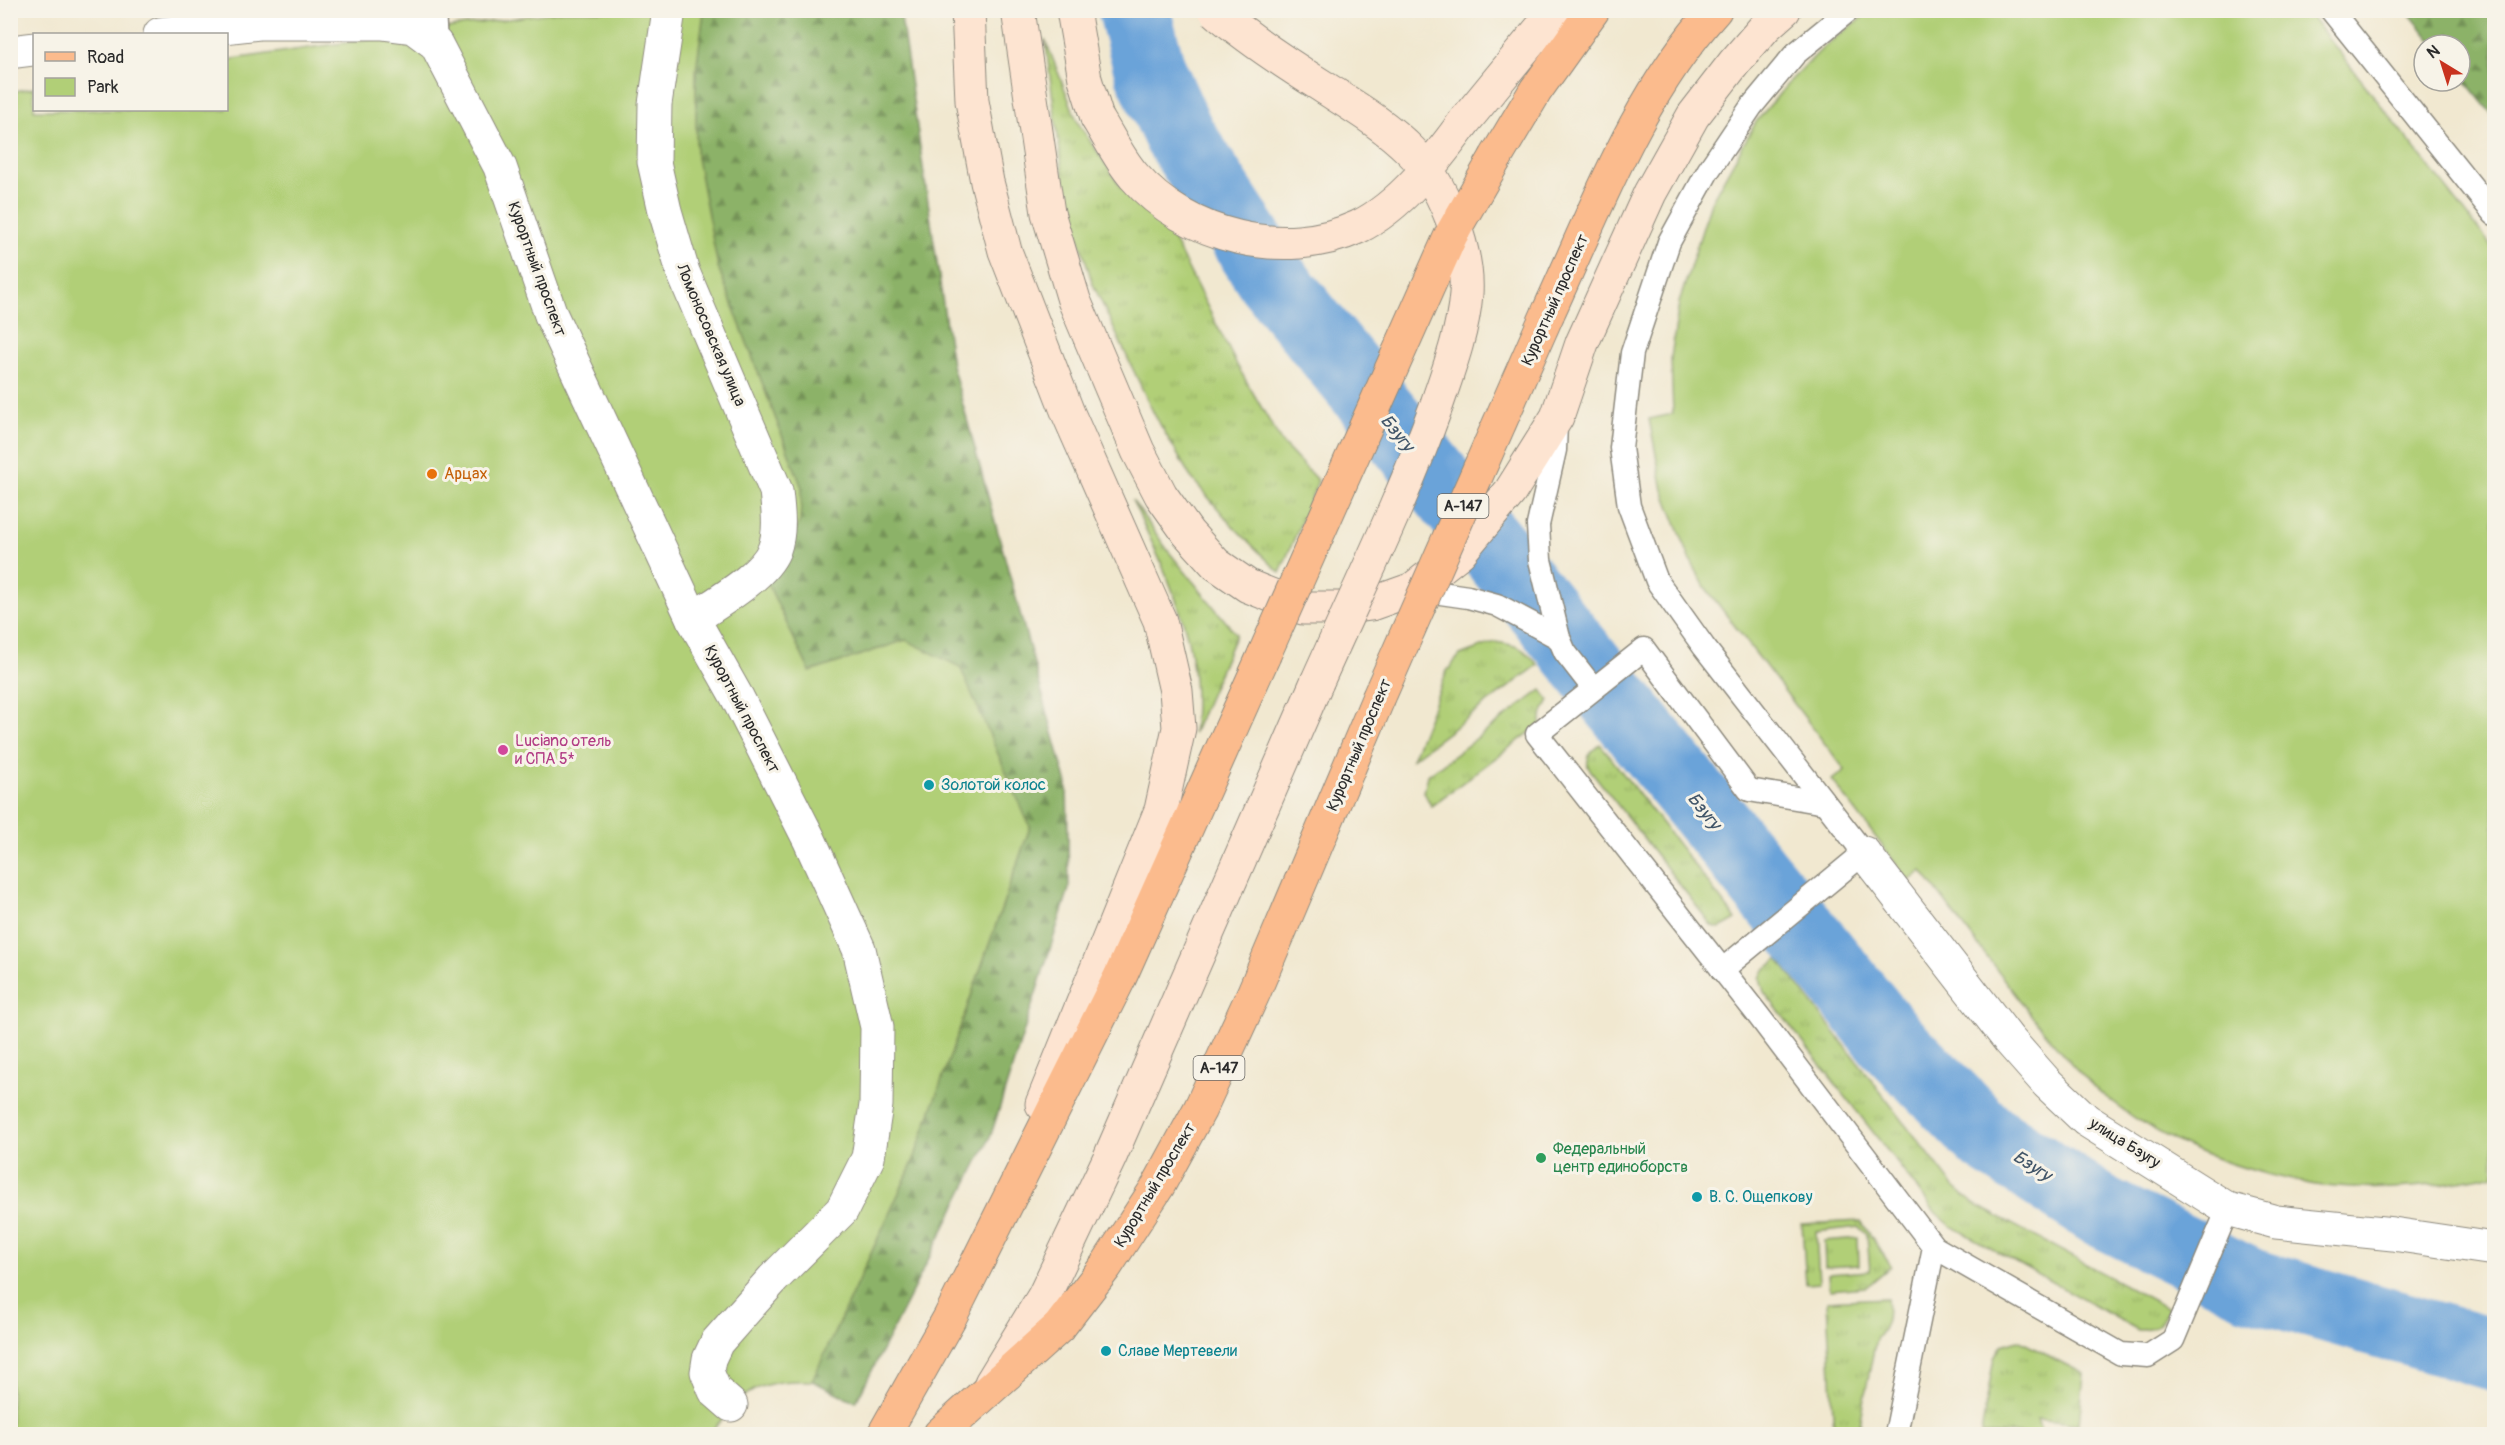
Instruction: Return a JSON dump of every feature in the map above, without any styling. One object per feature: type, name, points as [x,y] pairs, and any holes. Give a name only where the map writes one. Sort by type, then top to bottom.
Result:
[{"type":"main road","points":[[968,10],[972,101],[987,182],[1005,251],[1068,413],[1160,621],[1176,691],[1179,728],[1161,810],[987,1239]]},
{"type":"main road","name":"А-147","points":[[1018,10],[1048,213],[1074,300],[1138,451],[1161,495],[1188,533],[1216,564],[1248,586],[1302,608],[1340,608],[1371,604],[1413,589],[1460,552],[1510,492],[1557,417],[1582,343],[1650,194],[1693,116],[1734,63],[1766,26],[1784,10]]},
{"type":"main road","points":[[1073,10],[1085,79],[1097,118],[1133,175],[1159,201],[1177,213],[1219,231],[1253,240],[1290,244],[1326,238],[1359,226],[1387,207],[1435,161],[1556,10]]},
{"type":"main road","name":"А-147","points":[[987,1390],[1044,1296],[1110,1157],[1317,682],[1416,463],[1445,380],[1461,323],[1466,293],[1462,260],[1449,211],[1429,171],[1410,150],[1376,120],[1239,31],[1215,10]]},
{"type":"main road","points":[[884,1434],[950,1317],[1119,977],[1452,235],[1536,90],[1593,10]]},
{"type":"main road","name":"Курортный проспект","points":[[939,1434],[1059,1326],[1106,1266],[1158,1186],[1200,1109],[1254,992],[1378,699],[1610,178],[1653,93],[1691,37],[1715,10]]},
{"type":"street","name":"Ломоносовская улица","points":[[669,10],[655,104],[654,162],[664,211],[683,272],[776,491],[779,521],[773,551],[759,572],[693,618]]},
{"type":"street","name":"Курортный проспект","points":[[169,33],[259,23],[382,23],[412,27],[436,44],[500,168],[551,315],[693,618],[809,839],[859,949],[877,1028],[876,1106],[868,1158],[842,1210],[773,1279],[717,1342],[706,1372],[715,1391],[732,1405]]},
{"type":"street","points":[[10,52],[33,49]]},
{"type":"street","name":"улица Бзугу","points":[[1864,853],[2009,1040],[2047,1083],[2086,1120],[2228,1209],[2276,1222],[2393,1234],[2494,1249]]},
{"type":"lane","points":[[434,10],[436,44]]},
{"type":"lane","points":[[1722,970],[1864,853],[1704,647],[1657,581],[1629,506],[1621,448],[1632,353],[1669,242],[1708,171],[1751,107],[1795,54],[1850,10]]},
{"type":"lane","points":[[2331,10],[2494,214]]},
{"type":"lane","points":[[1557,417],[1555,450],[1538,525],[1539,560],[1559,638],[1565,652],[1593,688]]},
{"type":"lane","points":[[1413,589],[1468,597],[1497,605],[1559,638]]},
{"type":"lane","points":[[1825,803],[1749,790],[1644,649],[1537,734],[1722,970],[1934,1247],[2121,1354],[2148,1356],[2173,1340],[2228,1209]]},
{"type":"lane","points":[[1896,1434],[1934,1247]]},
{"type":"green space","points":[[1872,10],[2307,11],[2494,249],[2494,1174],[2410,1187],[2346,1188],[2315,1185],[2260,1172],[2204,1154],[2150,1128],[2102,1094],[2054,1044],[1922,871],[1909,881],[1832,780],[1845,770],[1705,587],[1691,561],[1663,490],[1649,419],[1673,414],[1671,358],[1679,303],[1711,202],[1756,122],[1790,81],[1826,45]]},
{"type":"green space","name":"Luciano отель и СПА 5*","points":[[562,11],[704,11],[696,70],[696,153],[718,267],[802,488],[800,521],[786,549],[764,576],[810,672],[906,640],[960,667],[1030,827],[913,1162],[812,1381],[777,1383],[752,1391],[732,1408],[710,1434],[11,1434],[10,92],[33,88],[33,111],[228,111],[228,60]]},
{"type":"green space","points":[[704,11],[900,11],[952,365],[1067,784],[1069,889],[990,1138],[856,1402],[812,1381],[913,1162],[1030,827],[906,640],[810,672],[764,576],[802,488],[718,267],[696,153],[696,70]]},
{"type":"green space","points":[[2407,11],[2494,11],[2494,117],[2472,90],[2472,33],[2425,33]]},
{"type":"green space","points":[[1045,39],[1078,123],[1119,184],[1167,227],[1238,367],[1282,443],[1318,481],[1280,573],[1231,524],[1190,476],[1154,414],[1092,282],[1065,190]]},
{"type":"green space","points":[[1132,500],[1169,552],[1236,634],[1193,734],[1195,701],[1193,671],[1181,613],[1159,557]]},
{"type":"green space","points":[[1495,642],[1519,648],[1538,665],[1412,759],[1447,671],[1460,655]]},
{"type":"green space","points":[[1541,690],[1549,700],[1541,716],[1541,724],[1431,806],[1424,792],[1428,775]]},
{"type":"green space","points":[[1600,744],[1736,919],[1720,928],[1712,926],[1588,767],[1589,756]]},
{"type":"green space","points":[[1778,959],[1954,1187],[1973,1203],[2169,1309],[2161,1322],[2149,1329],[2138,1330],[1951,1226],[1936,1213],[1764,992],[1760,978],[1764,970]]},
{"type":"green space","points":[[1861,1221],[1891,1266],[1866,1287],[1830,1290],[1829,1274],[1870,1271],[1867,1235],[1859,1227],[1816,1232],[1819,1283],[1806,1284],[1802,1224]]},
{"type":"green space","points":[[1858,1238],[1859,1265],[1825,1267],[1824,1241]]},
{"type":"green space","points":[[1887,1298],[1887,1320],[1876,1339],[1857,1434],[1834,1434],[1827,1301]]},
{"type":"green space","points":[[2018,1340],[2084,1374],[2079,1424],[2037,1419],[2042,1434],[1981,1434],[1994,1357],[2001,1345]]},
{"type":"waterway","name":"Бзугу","points":[[1134,10],[1150,70],[1179,135],[1272,279],[1891,1041],[1985,1136],[2101,1211],[2250,1284],[2494,1355]]},
{"type":"place","name":"Арцах","points":[[432,474]]},
{"type":"place","name":"Luciano отель и СПА 5*","points":[[503,750]]},
{"type":"place","name":"Золотой колос","points":[[929,785]]},
{"type":"place","name":"Федеральный центр единоборств","points":[[1541,1158]]},
{"type":"place","name":"В. С. Ощепкову","points":[[1697,1197]]},
{"type":"place","name":"Славе Мертевели","points":[[1106,1351]]}]
